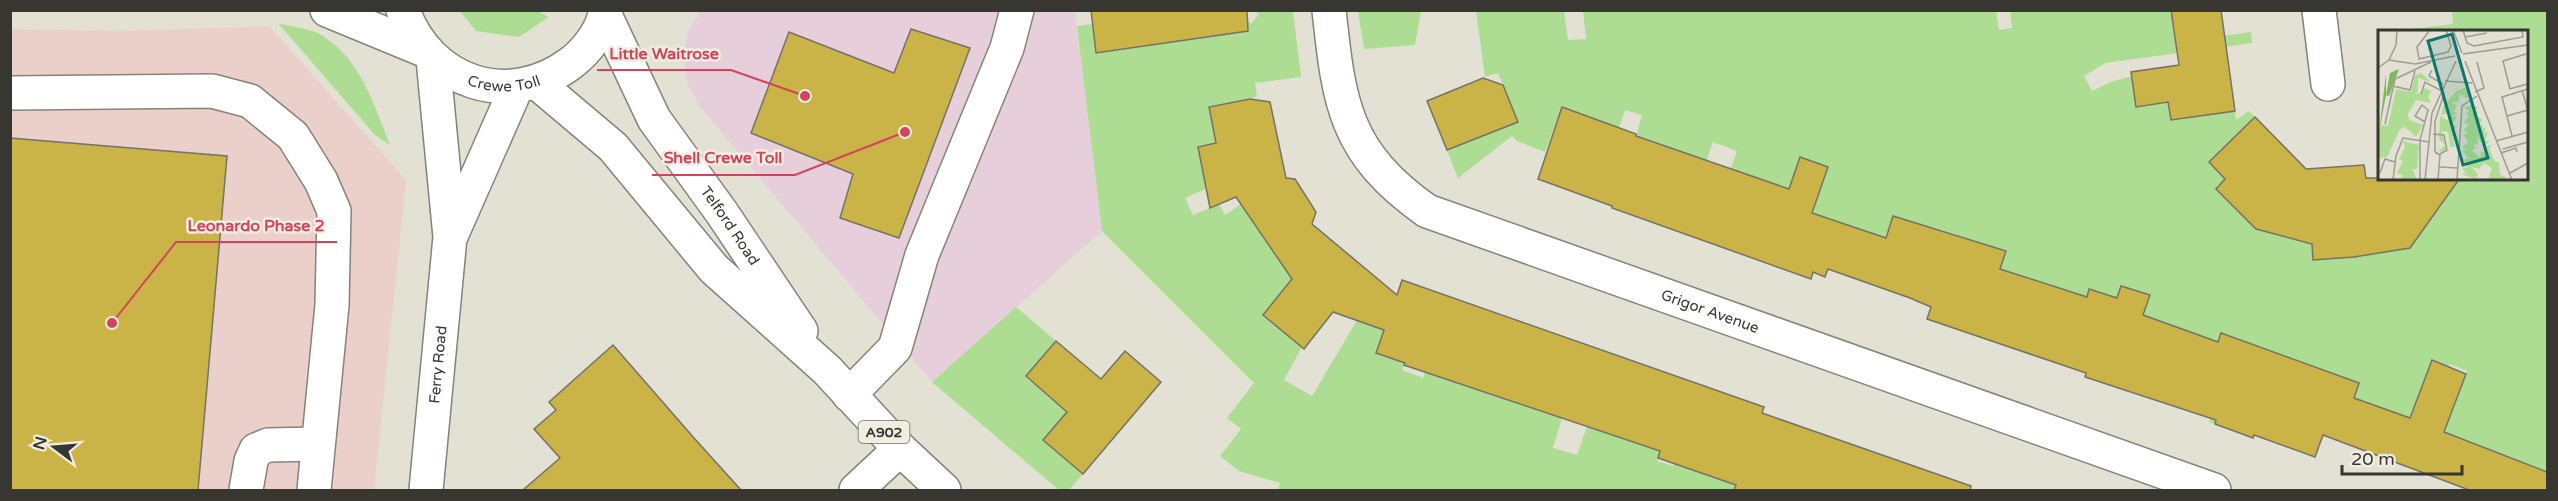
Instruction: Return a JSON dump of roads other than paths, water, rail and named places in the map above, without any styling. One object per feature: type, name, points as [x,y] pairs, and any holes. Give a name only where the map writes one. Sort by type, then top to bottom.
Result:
[{"type":"main road","points":[[327,10],[429,55]]},
{"type":"main road","name":"Crewe Toll","points":[[403,10],[410,30],[429,55],[451,73],[472,82],[495,87],[526,84],[559,72],[579,57],[595,38],[606,13]]},
{"type":"main road","points":[[849,395],[895,348],[922,255],[1007,48],[1017,10]]},
{"type":"main road","name":"Grigor Avenue","points":[[1329,10],[1338,89],[1352,128],[1369,157],[1390,182],[1427,211],[2214,490]]},
{"type":"main road","points":[[2319,10],[2328,84]]},
{"type":"main road","name":"Telford Road","points":[[606,13],[654,119],[722,213],[827,370]]},
{"type":"main road","name":"Ferry Road","points":[[426,490],[450,237],[429,55]]},
{"type":"main road","name":"Ferry Road","points":[[450,237],[526,84]]},
{"type":"main road","name":"Telford Road","points":[[526,84],[613,147],[714,269],[827,370],[900,449],[944,490]]},
{"type":"main road","points":[[10,93],[212,91],[250,101],[293,136],[321,181],[334,211],[332,305],[314,490]]},
{"type":"main road","points":[[246,490],[251,461],[256,450],[268,445],[318,444]]},
{"type":"main road","points":[[855,490],[900,449]]},
{"type":"place","name":"Little Waitrose","points":[[805,96]]},
{"type":"place","name":"Shell Crewe Toll","points":[[905,132]]},
{"type":"place","name":"Leonardo Phase 2","points":[[112,323]]}]
